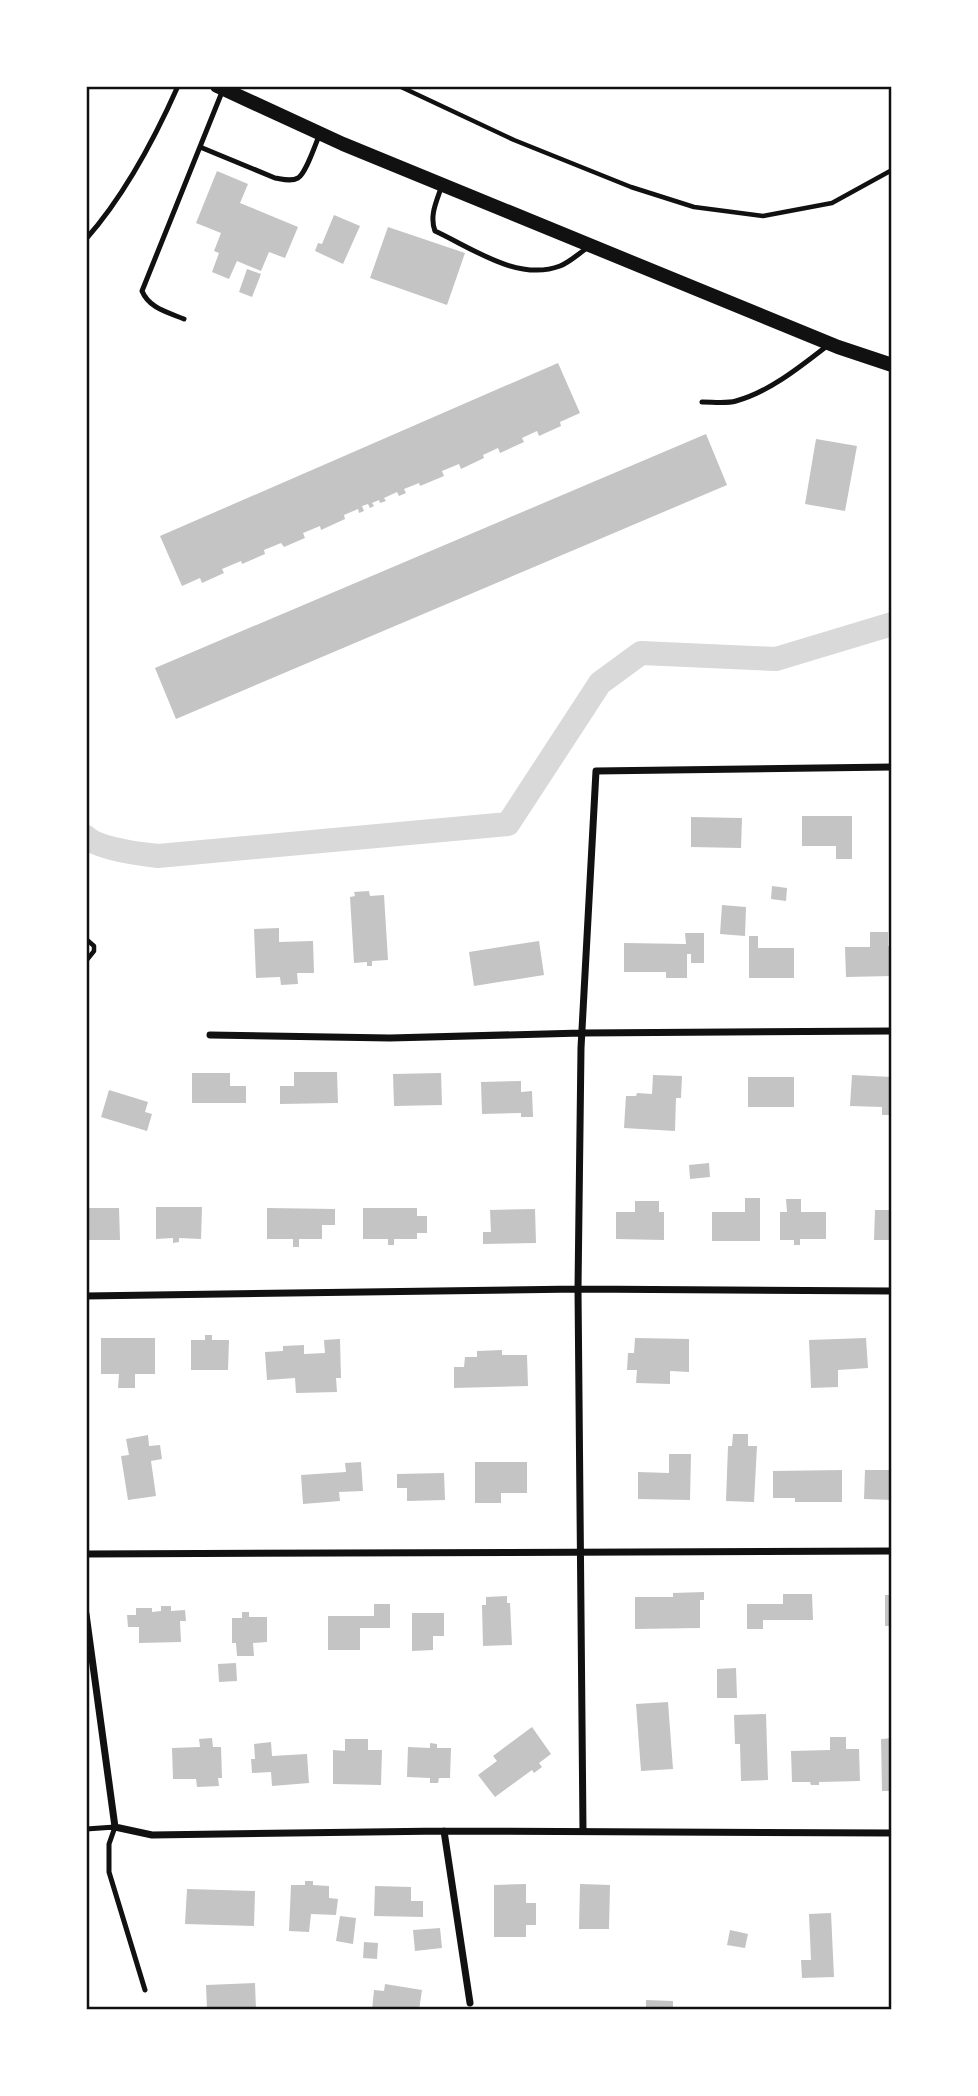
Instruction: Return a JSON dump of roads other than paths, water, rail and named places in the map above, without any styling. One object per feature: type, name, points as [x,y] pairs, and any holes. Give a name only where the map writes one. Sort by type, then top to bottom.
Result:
[{"type":"main road","points":[[220,87],[320,134],[442,185],[830,344],[892,365]]},
{"type":"street","points":[[583,1831],[578,1289],[582,1033],[596,771],[892,768]]},
{"type":"street","points":[[210,1035],[390,1038],[582,1033],[892,1031]]},
{"type":"street","points":[[86,1296],[578,1289],[892,1292]]},
{"type":"street","points":[[86,1554],[892,1551]]},
{"type":"street","points":[[86,1614],[115,1827],[152,1835],[444,1831],[892,1833]]},
{"type":"street","points":[[444,1831],[470,2003]]},
{"type":"lane","points":[[86,239],[109,213],[161,125],[178,86]]},
{"type":"lane","points":[[184,319],[153,306],[145,300],[142,291],[200,147],[220,87]]},
{"type":"lane","points":[[200,147],[275,178],[287,180],[298,178],[303,172],[320,134]]},
{"type":"lane","points":[[442,185],[432,214],[435,230],[505,264],[536,271],[557,267],[569,262],[590,246]]},
{"type":"lane","points":[[702,402],[733,402],[750,396],[803,365],[830,344]]},
{"type":"lane","points":[[86,1829],[115,1827],[110,1844],[108,1872],[145,1990]]},
{"type":"waterway","points":[[86,837],[110,848],[158,856],[508,824],[600,683],[641,653],[776,659],[892,624]]}]
